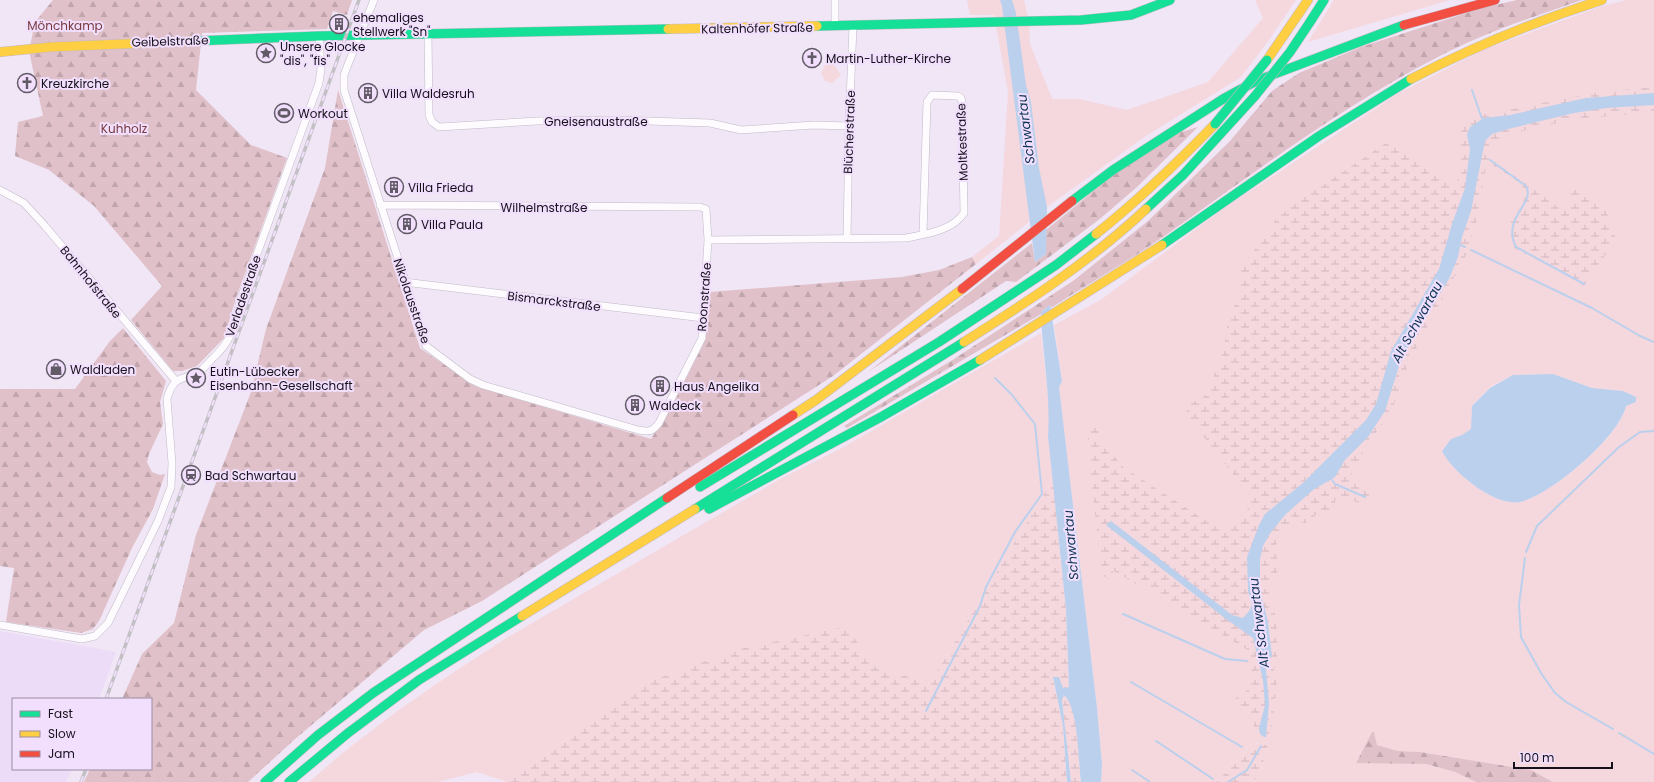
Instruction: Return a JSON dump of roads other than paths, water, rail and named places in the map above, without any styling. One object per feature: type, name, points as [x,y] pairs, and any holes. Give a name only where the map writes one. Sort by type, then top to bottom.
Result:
[{"type":"main road","name":"Kaltenhöfer Straße","points":[[341,36],[1081,20],[1131,15],[1170,0]]},
{"type":"main road","points":[[265,782],[318,735],[411,666],[540,584],[939,342],[1030,284],[1088,241],[1131,206],[1215,124],[1268,60],[1308,0]]},
{"type":"main road","points":[[289,782],[348,733],[419,680],[630,548],[951,351],[1059,280],[1134,221],[1172,186],[1220,136],[1255,96],[1310,22],[1324,0]]},
{"type":"main road","points":[[540,584],[816,400],[925,318],[1049,218],[1113,170],[1198,115],[1256,81],[1380,32],[1495,0]]},
{"type":"main road","points":[[630,548],[655,537],[906,404],[1057,313],[1151,252],[1345,119],[1401,85],[1430,69],[1504,35],[1602,0]]},
{"type":"main road","name":"Geibelstraße","points":[[0,52],[51,47],[341,36]]},
{"type":"street","name":"Nikolausstraße","points":[[374,0],[344,76],[344,90],[404,282],[426,346],[474,382],[638,430],[648,432],[653,430],[659,423]]},
{"type":"street","points":[[835,0],[835,26]]},
{"type":"street","name":"Blücherstraße","points":[[847,239],[853,26]]},
{"type":"street","name":"Gneisenaustraße","points":[[428,34],[429,115],[432,122],[439,127],[537,121],[617,120],[710,124],[741,130],[814,125],[849,126]]},
{"type":"street","name":"Verladestraße","points":[[176,382],[184,376],[200,371],[221,352],[232,335],[240,301],[319,83],[321,69],[319,36]]},
{"type":"street","name":"Moltkestraße","points":[[708,240],[906,238],[923,234],[955,224],[964,213],[962,102],[961,98],[958,96],[932,95],[927,102],[923,234]]},
{"type":"street","name":"Bahnhofstraße","points":[[0,190],[24,203],[176,382]]},
{"type":"street","name":"Wilhelmstraße","points":[[380,205],[700,207],[706,209]]},
{"type":"street","name":"Roonstraße","points":[[659,423],[702,338],[708,240],[706,209]]},
{"type":"street","name":"Bismarckstraße","points":[[404,282],[704,318]]},
{"type":"street","points":[[0,625],[82,639],[95,636],[108,623],[167,500],[172,476],[167,399],[169,391],[176,382]]},
{"type":"water","name":"Schwartau","points":[[1000,0],[1012,0],[1016,13],[1026,85],[1031,102],[1039,168],[1047,207],[1046,254],[1035,262],[1002,6]]},
{"type":"water","points":[[1654,93],[1654,105],[1606,108],[1574,113],[1492,134],[1485,141],[1471,211],[1462,237],[1458,257],[1449,279],[1409,345],[1399,366],[1385,411],[1368,437],[1345,460],[1335,477],[1313,490],[1286,514],[1271,532],[1263,546],[1260,559],[1260,590],[1268,622],[1272,656],[1268,661],[1266,669],[1269,703],[1266,737],[1264,737],[1260,734],[1259,728],[1265,705],[1263,680],[1253,638],[1226,619],[1106,525],[1111,521],[1232,615],[1243,618],[1250,610],[1252,604],[1248,591],[1247,557],[1259,525],[1265,514],[1303,483],[1366,420],[1376,404],[1391,351],[1439,269],[1452,224],[1465,188],[1470,149],[1467,135],[1470,127],[1484,118],[1510,115],[1586,98]]},
{"type":"water","name":"Schwartau","points":[[1050,305],[1062,381],[1059,387],[1097,708],[1102,765],[1101,782],[1081,782],[1077,736],[1073,712],[1064,695],[1062,700],[1071,782],[1067,782],[1063,726],[1053,677],[1059,677],[1063,688],[1069,687],[1066,609],[1048,436],[1049,420],[1041,312]]},
{"type":"water","points":[[1553,374],[1592,388],[1623,391],[1636,397],[1636,402],[1626,406],[1621,419],[1598,448],[1565,477],[1549,488],[1520,502],[1510,502],[1487,494],[1464,478],[1455,469],[1442,451],[1451,439],[1462,435],[1471,429],[1472,406],[1490,388],[1513,375]]},
{"type":"waterway","points":[[1472,90],[1482,119]]},
{"type":"waterway","points":[[1490,160],[1526,186],[1528,193],[1527,199],[1515,219],[1513,227],[1513,237],[1516,247],[1584,284]]},
{"type":"waterway","points":[[1458,244],[1465,247]]},
{"type":"waterway","points":[[1471,250],[1592,308],[1640,336],[1654,342]]},
{"type":"waterway","points":[[926,711],[980,606],[986,587],[1015,532],[1042,494],[1035,424],[1012,395],[995,378]]},
{"type":"waterway","points":[[1526,552],[1537,526],[1619,447],[1640,432],[1654,431]]},
{"type":"waterway","points":[[1331,479],[1335,484],[1365,497]]},
{"type":"waterway","points":[[1525,558],[1519,605],[1521,637],[1541,673],[1555,693],[1566,702],[1613,729]]},
{"type":"waterway","points":[[1123,614],[1225,659],[1247,661]]},
{"type":"waterway","points":[[1131,682],[1242,747]]},
{"type":"waterway","points":[[1619,733],[1654,754]]},
{"type":"waterway","points":[[1156,741],[1213,779]]},
{"type":"waterway","name":"Alt Schwartau","points":[[1228,782],[1247,770],[1261,746]]},
{"type":"waterway","points":[[1132,770],[1150,782]]},
{"type":"railway","points":[[106,698],[359,0]]},
{"type":"railway","points":[[81,782],[86,770]]},
{"type":"place","name":"ehemaliges Stellwerk \"Sn\"","points":[[339,24]]},
{"type":"place","name":"Unsere Glocke \"dis\", \"fis\"","points":[[266,53]]},
{"type":"place","name":"Martin-Luther-Kirche","points":[[812,58]]},
{"type":"place","name":"Kreuzkirche","points":[[27,83]]},
{"type":"place","name":"Villa Waldesruh","points":[[368,93]]},
{"type":"place","name":"Workout","points":[[284,113]]},
{"type":"place","name":"Villa Frieda","points":[[394,187]]},
{"type":"place","name":"Villa Paula","points":[[407,224]]},
{"type":"place","name":"Waldladen","points":[[56,369]]},
{"type":"place","name":"Eutin-Lübecker Eisenbahn-Gesellschaft","points":[[196,378]]},
{"type":"place","name":"Haus Angelika","points":[[660,386]]},
{"type":"place","name":"Waldeck","points":[[635,405]]},
{"type":"place","name":"Bad Schwartau","points":[[191,475]]},
{"type":"park label","name":"Mönchkamp","points":[[65,25]]},
{"type":"park label","name":"Kuhholz","points":[[124,128]]}]
